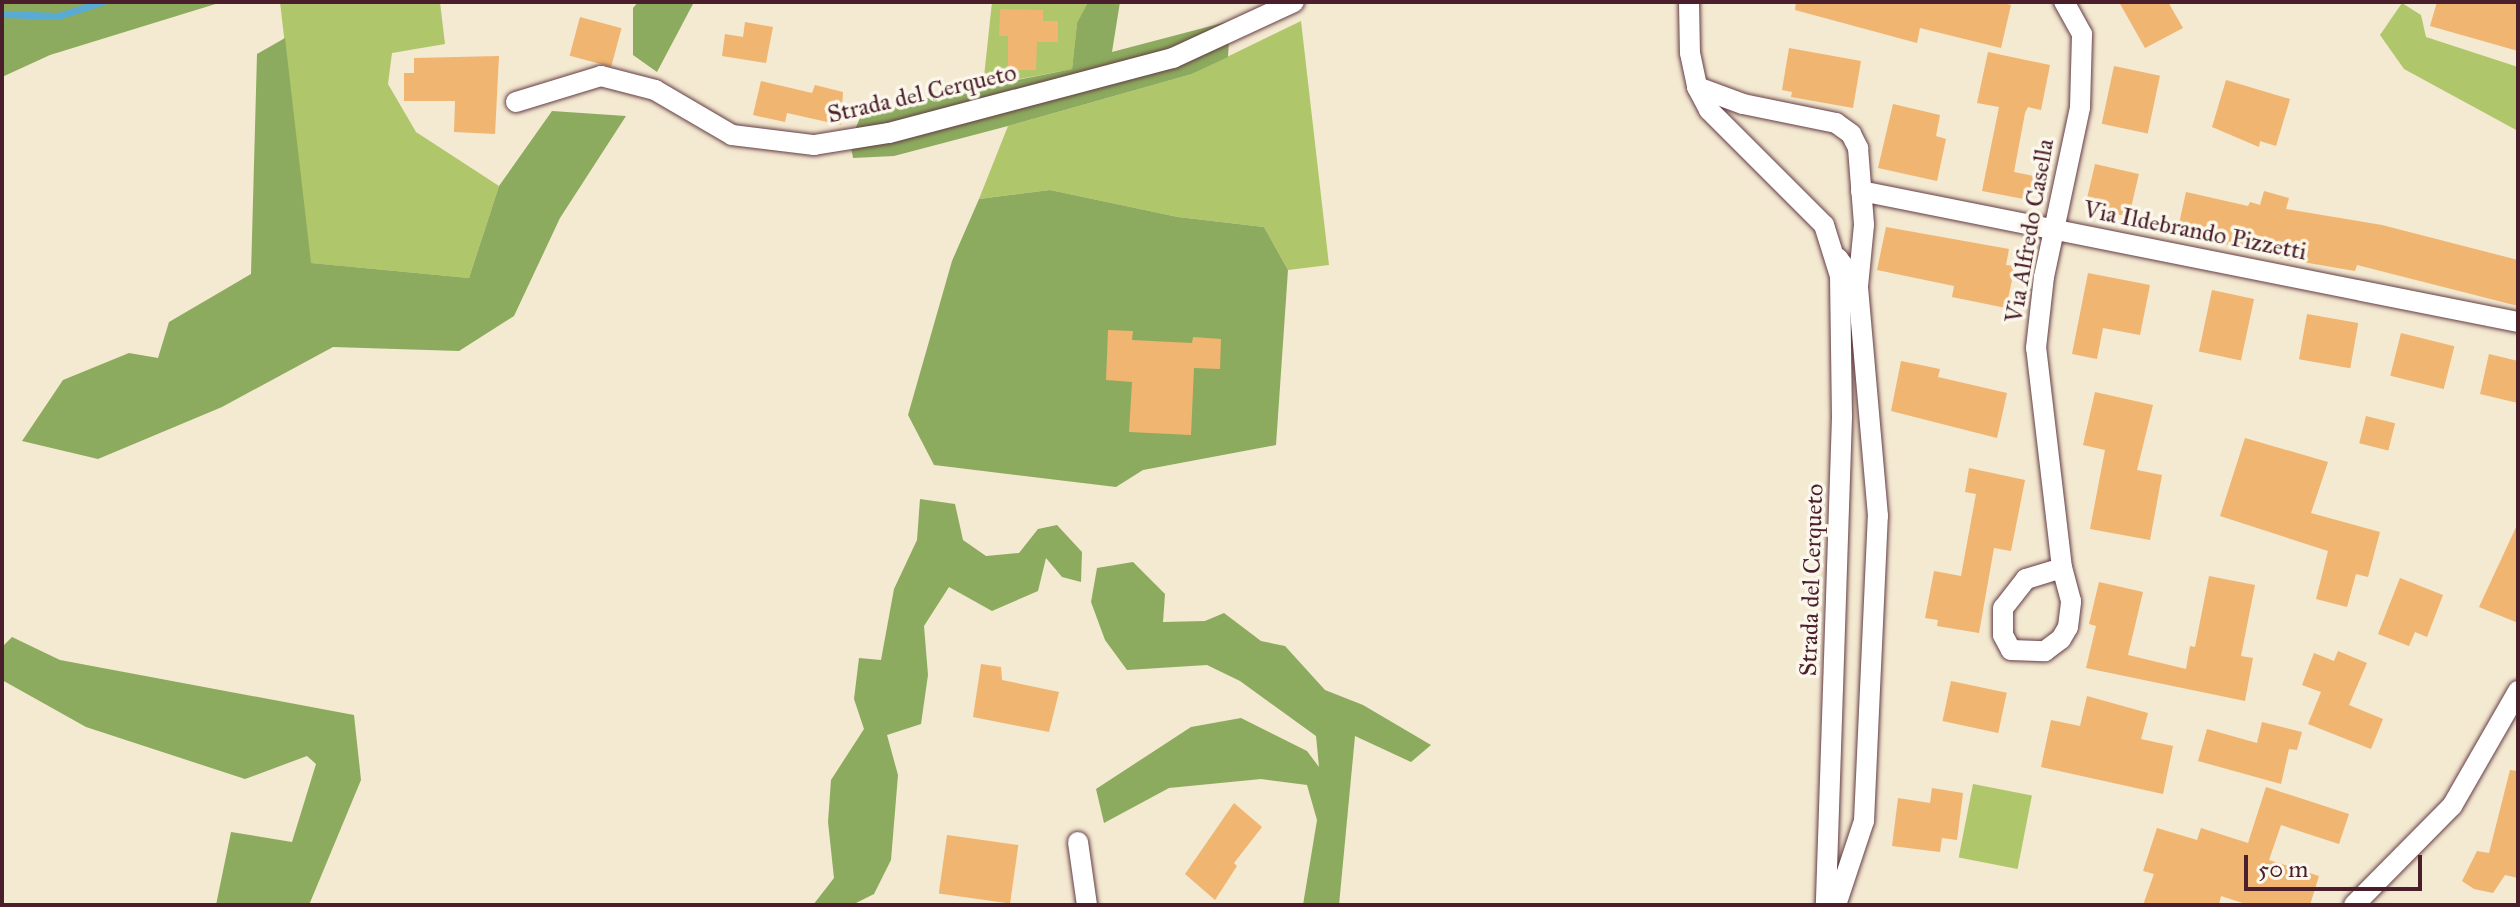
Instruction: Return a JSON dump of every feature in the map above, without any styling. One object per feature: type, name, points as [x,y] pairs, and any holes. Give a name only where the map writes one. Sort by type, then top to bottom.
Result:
[{"type":"street","name":"Strada del Cerqueto","points":[[516,102],[601,76],[655,90],[732,135],[814,145],[889,133],[1173,58],[1294,2]]},
{"type":"street","name":"Strada del Cerqueto","points":[[1689,2],[1697,87],[1726,129],[1824,225],[1836,256],[1843,303],[1842,417],[1826,905]]},
{"type":"street","name":"Via Alfredo Casella","points":[[2062,568],[2036,348],[2054,229],[2080,107],[2082,34],[2064,2]]},
{"type":"street","points":[[1697,87],[1743,104],[1836,123],[1858,148],[1861,191],[1858,286],[1878,516],[1864,821],[1854,864],[1836,905]]},
{"type":"street","name":"Via Ildebrando Pizzetti","points":[[1861,191],[2518,322]]},
{"type":"street","name":"Strada del Cerqueto","points":[[1836,256],[1858,286]]},
{"type":"street","points":[[2354,905],[2452,806],[2515,700]]},
{"type":"street","points":[[1078,842],[1087,905]]},
{"type":"green space","points":[[2,2],[222,2],[50,55],[2,77]]},
{"type":"green space","points":[[280,2],[440,2],[445,44],[392,53],[388,84],[416,132],[499,186],[469,278],[310,263]]},
{"type":"green space","points":[[638,2],[694,2],[657,72],[633,55],[633,8]]},
{"type":"green space","points":[[992,2],[1088,2],[1077,24],[1072,69],[983,86]]},
{"type":"green space","points":[[1088,2],[1120,2],[1112,52],[1230,21],[1228,57],[1192,74],[1008,126],[894,156],[853,158],[850,141],[863,111],[1072,69],[1077,23]]},
{"type":"green space","points":[[2402,3],[2421,15],[2426,37],[2518,67],[2518,131],[2404,69],[2380,35]]},
{"type":"green space","points":[[1301,21],[1329,265],[1288,270],[1264,227],[1178,217],[1050,190],[979,199],[1008,126],[1192,74]]},
{"type":"green space","points":[[285,38],[311,263],[469,278],[499,186],[552,111],[626,116],[560,218],[514,316],[459,351],[333,347],[222,407],[98,459],[22,441],[63,380],[129,353],[158,358],[169,322],[251,274],[257,54]]},
{"type":"green space","points":[[1050,190],[1178,217],[1264,227],[1288,270],[1276,445],[1143,470],[1116,487],[934,465],[908,415],[952,261],[979,199]]},
{"type":"green space","points":[[920,499],[955,504],[963,540],[986,556],[1019,553],[1038,529],[1057,525],[1082,552],[1081,582],[1062,577],[1046,558],[1038,591],[992,611],[949,587],[924,626],[928,675],[921,724],[887,735],[898,775],[891,860],[874,894],[852,905],[813,905],[834,878],[828,822],[831,780],[864,729],[854,699],[859,658],[881,660],[894,589],[917,540]]},
{"type":"green space","points":[[1133,562],[1165,594],[1163,622],[1205,621],[1224,613],[1261,641],[1285,646],[1325,690],[1363,705],[1431,745],[1411,762],[1355,736],[1339,905],[1303,905],[1317,820],[1307,785],[1261,779],[1169,788],[1104,823],[1096,789],[1191,727],[1241,718],[1307,751],[1319,767],[1316,736],[1240,681],[1207,665],[1127,670],[1105,640],[1091,602],[1097,568]]},
{"type":"green space","points":[[12,637],[60,660],[354,715],[361,780],[309,905],[216,905],[231,832],[292,842],[316,764],[307,756],[245,779],[86,727],[2,680],[2,647]]},
{"type":"green space","points":[[1973,784],[2032,795],[2018,869],[1959,858]]},
{"type":"building","points":[[1796,2],[2000,2],[2011,5],[2001,48],[1920,28],[1917,43],[1795,10]]},
{"type":"building","points":[[2119,2],[2168,2],[2183,28],[2145,48]]},
{"type":"building","points":[[2437,2],[2518,2],[2518,51],[2430,26]]},
{"type":"building","points":[[1000,9],[1043,10],[1043,21],[1058,21],[1058,42],[1037,42],[1036,70],[1008,70],[1008,36],[999,36]]},
{"type":"building","points":[[580,17],[622,28],[611,67],[570,56]]},
{"type":"building","points":[[745,22],[773,27],[766,63],[722,56],[725,34],[743,37]]},
{"type":"building","points":[[1789,48],[1861,61],[1853,108],[1791,97],[1792,92],[1782,90]]},
{"type":"building","points":[[1988,52],[2050,65],[2041,110],[2028,107],[2025,113],[2014,172],[2034,176],[2029,200],[1982,191],[1999,107],[1977,103]]},
{"type":"building","points":[[499,56],[495,134],[454,132],[455,101],[404,101],[404,73],[414,73],[414,58]]},
{"type":"building","points":[[2114,66],[2160,76],[2148,133],[2102,124]]},
{"type":"building","points":[[2226,80],[2290,99],[2276,146],[2260,141],[2259,147],[2212,127]]},
{"type":"building","points":[[761,81],[812,93],[815,85],[843,92],[841,125],[787,113],[785,122],[753,115]]},
{"type":"building","points":[[1893,104],[1940,115],[1936,136],[1946,139],[1937,181],[1878,168]]},
{"type":"building","points":[[2095,164],[2139,174],[2129,217],[2085,207]]},
{"type":"building","points":[[2264,191],[2289,198],[2286,209],[2382,225],[2518,260],[2518,306],[2357,265],[2355,271],[2291,260],[2177,233],[2186,192],[2248,206],[2250,202],[2260,205]]},
{"type":"building","points":[[1886,227],[2009,249],[2006,265],[2015,266],[2006,308],[1952,297],[1954,286],[1877,270]]},
{"type":"building","points":[[2088,273],[2150,285],[2140,335],[2103,328],[2097,359],[2072,354]]},
{"type":"building","points":[[2212,290],[2254,299],[2241,361],[2199,352]]},
{"type":"building","points":[[2307,314],[2358,323],[2350,368],[2299,359]]},
{"type":"building","points":[[1108,330],[1133,331],[1132,340],[1192,343],[1193,337],[1221,339],[1220,369],[1194,368],[1191,435],[1129,432],[1132,382],[1106,380]]},
{"type":"building","points":[[2401,333],[2454,346],[2444,389],[2390,376]]},
{"type":"building","points":[[2489,354],[2518,361],[2518,403],[2480,394]]},
{"type":"building","points":[[1901,361],[1940,369],[1938,377],[2007,393],[1997,438],[1891,411]]},
{"type":"building","points":[[2095,392],[2153,405],[2137,470],[2162,475],[2150,540],[2090,529],[2105,450],[2083,445]]},
{"type":"building","points":[[2366,416],[2395,423],[2388,450],[2359,443]]},
{"type":"building","points":[[2245,438],[2328,462],[2311,513],[2380,532],[2368,577],[2356,574],[2347,607],[2316,599],[2328,551],[2220,516]]},
{"type":"building","points":[[1969,468],[2025,480],[2011,551],[1994,548],[1979,633],[1937,626],[1938,620],[1925,618],[1934,571],[1961,576],[1976,494],[1965,492]]},
{"type":"building","points":[[2518,523],[2518,623],[2479,607]]},
{"type":"building","points":[[2209,576],[2255,585],[2241,656],[2253,658],[2245,701],[2086,668],[2096,626],[2089,624],[2099,582],[2143,592],[2128,655],[2186,669],[2190,646],[2195,647]]},
{"type":"building","points":[[2400,578],[2443,595],[2427,637],[2415,632],[2409,646],[2378,634]]},
{"type":"building","points":[[2338,651],[2367,663],[2349,705],[2383,719],[2371,749],[2308,724],[2321,692],[2302,685],[2314,653],[2334,661]]},
{"type":"building","points":[[981,664],[1001,667],[1002,680],[1059,692],[1049,732],[973,717]]},
{"type":"building","points":[[1951,681],[2007,693],[1998,733],[1942,721]]},
{"type":"building","points":[[2087,696],[2148,713],[2141,739],[2173,746],[2163,794],[2041,767],[2051,720],[2080,726]]},
{"type":"building","points":[[2262,722],[2302,732],[2297,750],[2289,749],[2281,784],[2198,761],[2207,729],[2257,743]]},
{"type":"building","points":[[2510,770],[2518,771],[2518,878],[2505,875],[2493,893],[2474,889],[2462,881],[2477,851],[2489,853]]},
{"type":"building","points":[[2266,787],[2349,814],[2339,844],[2281,825],[2269,860],[2319,876],[2310,905],[2249,905],[2221,896],[2219,905],[2143,905],[2154,874],[2143,871],[2157,828],[2197,840],[2201,828],[2248,843]]},
{"type":"building","points":[[1932,788],[1963,793],[1957,840],[1942,838],[1940,852],[1892,846],[1898,798],[1930,803]]},
{"type":"building","points":[[1234,803],[1262,827],[1234,863],[1237,866],[1215,900],[1185,874]]},
{"type":"building","points":[[947,835],[1018,845],[1010,903],[939,893]]},
{"type":"waterway","points":[[2,14],[58,16],[102,2]]}]
